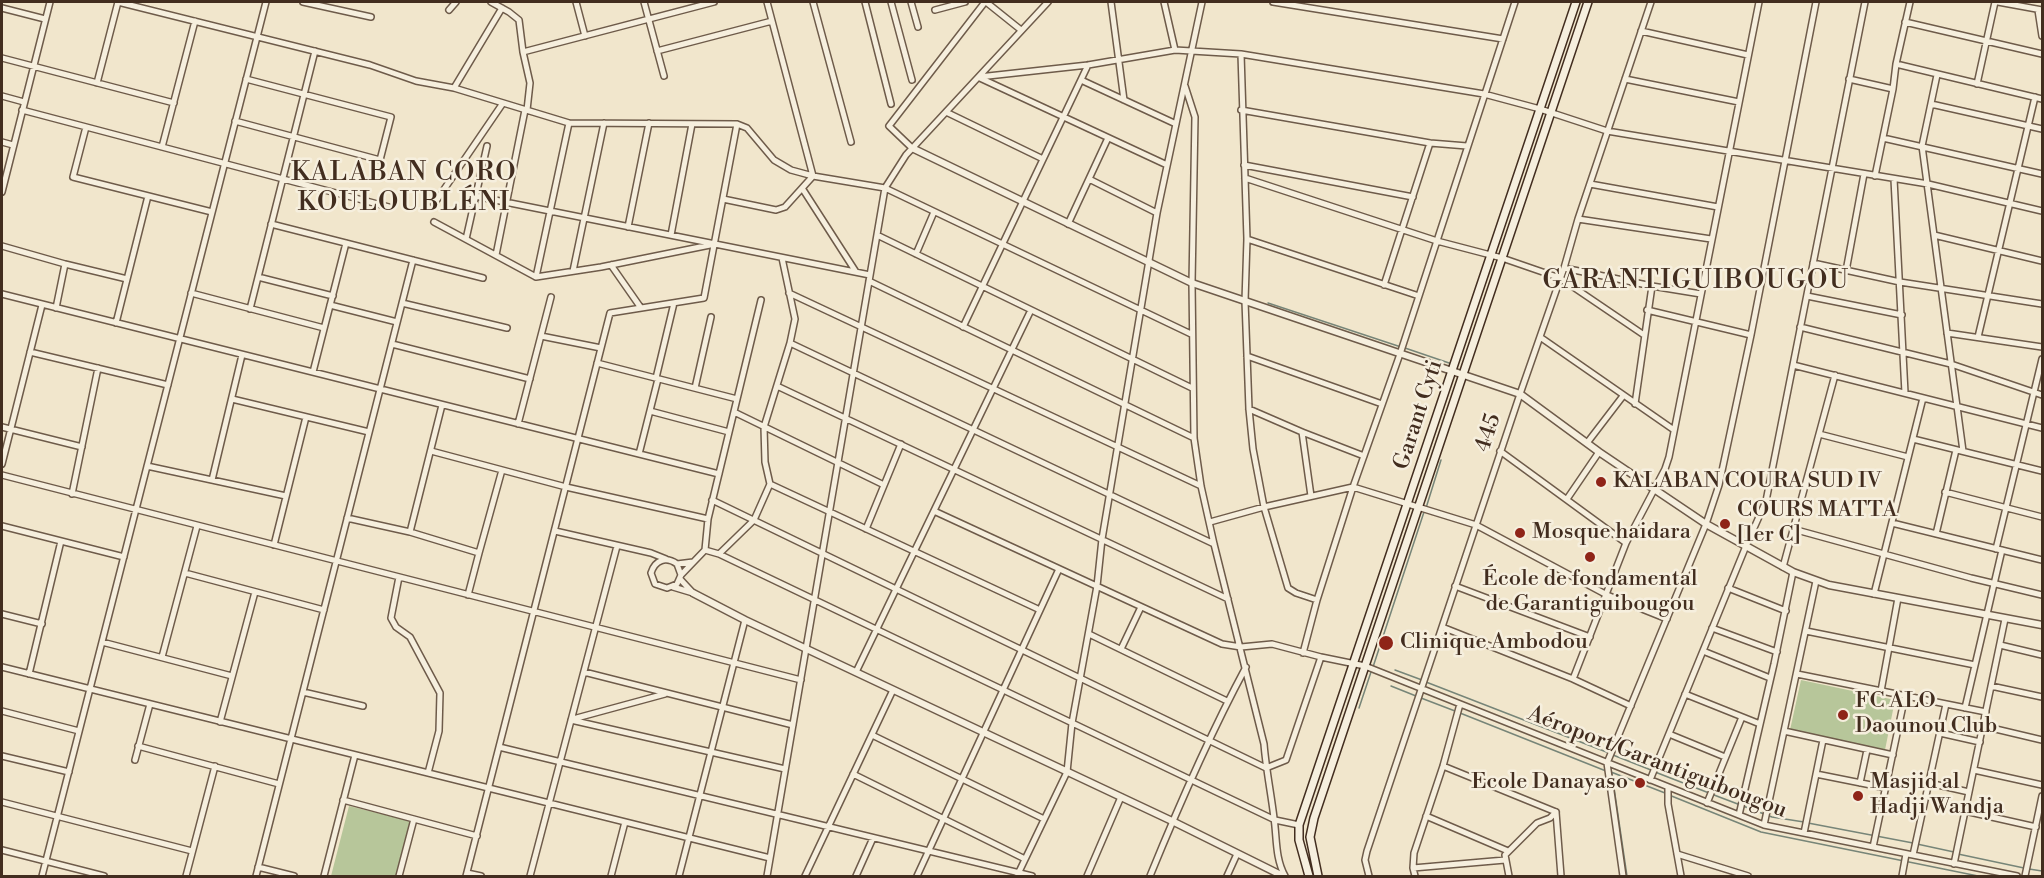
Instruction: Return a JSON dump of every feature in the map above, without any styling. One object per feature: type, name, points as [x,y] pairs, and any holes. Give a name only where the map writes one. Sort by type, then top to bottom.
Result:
[{"type":"main road","name":"Garant Cyti","points":[[1309,876],[1299,840],[1299,825],[1576,2]]},
{"type":"main road","name":"Garant Cyti","points":[[1318,876],[1310,837],[1314,818],[1588,2]]},
{"type":"street","points":[[2,191],[50,2]]},
{"type":"street","points":[[96,83],[118,2],[370,65],[416,81],[454,88],[569,123],[737,124],[747,128],[774,160],[791,170],[885,188],[1191,334]]},
{"type":"street","points":[[42,876],[266,2]]},
{"type":"street","points":[[303,2],[371,17]]},
{"type":"street","points":[[449,10],[456,2]]},
{"type":"street","points":[[491,2],[519,20],[530,83],[496,255]]},
{"type":"street","points":[[576,2],[585,36]]},
{"type":"street","points":[[644,2],[664,76]]},
{"type":"street","points":[[523,52],[714,2]]},
{"type":"street","points":[[767,2],[813,176]]},
{"type":"street","points":[[813,2],[851,142]]},
{"type":"street","points":[[865,2],[891,104]]},
{"type":"street","points":[[891,2],[912,80]]},
{"type":"street","points":[[911,2],[918,27]]},
{"type":"street","points":[[935,10],[965,2]]},
{"type":"street","points":[[1021,30],[986,2],[889,126],[912,148],[1192,283],[1520,394],[1599,452],[1706,524],[1792,572],[1816,582],[2043,626]]},
{"type":"street","points":[[767,876],[885,188],[912,148],[1048,2]]},
{"type":"street","points":[[1111,2],[1124,100]]},
{"type":"street","points":[[1164,2],[1175,50]]},
{"type":"street","points":[[1018,875],[1067,772],[1072,723],[1097,586],[1102,539],[1148,262],[1202,2]]},
{"type":"street","points":[[1273,2],[1503,39]]},
{"type":"street","points":[[1303,653],[1317,600],[1353,487],[1400,354],[1515,2]]},
{"type":"street","name":"445","points":[[1369,876],[1365,860],[1367,851],[1651,2]]},
{"type":"street","points":[[1573,679],[1626,543],[1669,457],[1759,2]]},
{"type":"street","points":[[1623,876],[1607,763],[1706,524],[1719,485],[1751,336],[1816,2]]},
{"type":"street","points":[[1650,780],[1766,501],[1865,2]]},
{"type":"street","points":[[1875,176],[1910,2]]},
{"type":"street","points":[[1977,84],[1997,2],[2040,10],[2043,36]]},
{"type":"street","points":[[2,8],[45,19]]},
{"type":"street","points":[[454,88],[502,8]]},
{"type":"street","points":[[162,147],[195,21]]},
{"type":"street","points":[[657,51],[772,21]]},
{"type":"street","points":[[1905,22],[2043,54]]},
{"type":"street","points":[[1641,31],[1748,55]]},
{"type":"street","points":[[979,77],[1088,65],[1175,50],[1240,54],[1484,94],[1551,112],[1607,131],[1928,184],[2043,211]]},
{"type":"street","points":[[250,309],[315,51]]},
{"type":"street","points":[[1240,54],[1247,239],[1245,301],[1249,409],[1253,449],[1264,507],[1288,588],[1317,600]]},
{"type":"street","points":[[2,58],[174,103]]},
{"type":"street","points":[[1896,64],[2043,99]]},
{"type":"street","points":[[963,327],[1088,65]]},
{"type":"street","points":[[1937,75],[1922,146],[1963,452]]},
{"type":"street","points":[[979,77],[1167,165]]},
{"type":"street","points":[[235,121],[380,160],[390,117],[246,79]]},
{"type":"street","points":[[1625,79],[1739,102]]},
{"type":"street","points":[[1081,80],[1176,124]]},
{"type":"street","points":[[1849,80],[1893,89]]},
{"type":"street","points":[[1185,84],[1195,117],[1191,334],[1194,438],[1201,486],[1214,544],[1264,744],[1275,820],[1274,834],[1280,867],[1284,876]]},
{"type":"street","points":[[2,96],[24,102]]},
{"type":"street","points":[[1978,337],[2035,98]]},
{"type":"street","points":[[434,204],[503,103]]},
{"type":"street","points":[[1931,104],[2043,129]]},
{"type":"street","points":[[22,110],[389,207]]},
{"type":"street","points":[[1241,110],[1430,142],[1467,146]]},
{"type":"street","points":[[946,112],[1043,159]]},
{"type":"street","points":[[536,277],[569,123]]},
{"type":"street","points":[[573,271],[604,123]]},
{"type":"street","points":[[628,227],[649,123]]},
{"type":"street","points":[[671,235],[692,124]]},
{"type":"street","points":[[481,876],[467,875],[610,314],[704,298],[737,124]]},
{"type":"street","points":[[86,127],[73,177],[212,212]]},
{"type":"street","points":[[1068,224],[1108,138]]},
{"type":"street","points":[[1883,138],[2043,174]]},
{"type":"street","points":[[2,142],[13,145]]},
{"type":"street","points":[[1384,285],[1430,142]]},
{"type":"street","points":[[466,239],[487,146]]},
{"type":"street","points":[[1244,165],[1413,197]]},
{"type":"street","points":[[1846,271],[1864,174]]},
{"type":"street","points":[[723,199],[776,210],[785,207],[813,176]]},
{"type":"street","points":[[1245,178],[1437,241],[1502,258],[1560,278],[1644,335]]},
{"type":"street","points":[[1089,179],[1157,213]]},
{"type":"street","points":[[1894,179],[1905,393]]},
{"type":"street","points":[[1590,184],[1718,207]]},
{"type":"street","points":[[802,188],[856,272]]},
{"type":"street","points":[[116,323],[148,196]]},
{"type":"street","points":[[476,196],[856,272],[963,327],[1194,438]]},
{"type":"street","points":[[916,254],[934,212]]},
{"type":"street","points":[[1578,219],[1711,239]]},
{"type":"street","points":[[434,222],[536,277],[611,265],[714,244]]},
{"type":"street","points":[[271,224],[483,278]]},
{"type":"street","points":[[877,235],[1192,388]]},
{"type":"street","points":[[1934,235],[2043,261]]},
{"type":"street","points":[[1247,239],[1419,296]]},
{"type":"street","points":[[313,372],[346,243]]},
{"type":"street","points":[[2,246],[127,279]]},
{"type":"street","points":[[719,554],[754,520],[770,484],[765,462],[765,427],[795,319],[782,258]]},
{"type":"street","points":[[256,876],[413,260]]},
{"type":"street","points":[[1813,263],[1900,282],[2043,304]]},
{"type":"street","points":[[56,308],[65,264]]},
{"type":"street","points":[[611,265],[641,308]]},
{"type":"street","points":[[1564,267],[1701,294]]},
{"type":"street","points":[[258,277],[333,296]]},
{"type":"street","points":[[1635,404],[1652,286]]},
{"type":"street","points":[[191,293],[324,328]]},
{"type":"street","points":[[2,294],[719,474]]},
{"type":"street","points":[[789,294],[1201,486]]},
{"type":"street","points":[[1807,296],[1902,315]]},
{"type":"street","points":[[518,424],[551,297]]},
{"type":"street","points":[[673,587],[705,550],[712,500],[761,300]]},
{"type":"street","points":[[402,303],[507,328]]},
{"type":"street","points":[[639,454],[674,303]]},
{"type":"street","points":[[2,464],[42,304]]},
{"type":"street","points":[[330,305],[397,322]]},
{"type":"street","points":[[856,672],[1031,310]]},
{"type":"street","points":[[1647,310],[1751,336]]},
{"type":"street","points":[[695,388],[711,317]]},
{"type":"street","points":[[1800,327],[1951,364],[2043,395]]},
{"type":"street","points":[[1947,333],[2043,348]]},
{"type":"street","points":[[541,336],[601,348]]},
{"type":"street","points":[[1540,337],[1674,430]]},
{"type":"street","points":[[790,343],[1214,544]]},
{"type":"street","points":[[392,344],[530,379]]},
{"type":"street","points":[[30,352],[168,385]]},
{"type":"street","points":[[212,480],[242,355]]},
{"type":"street","points":[[1247,356],[1382,404]]},
{"type":"street","points":[[1965,708],[1994,583],[2006,507],[2043,359]]},
{"type":"street","points":[[597,363],[737,399]]},
{"type":"street","points":[[1793,364],[2043,428]]},
{"type":"street","points":[[72,494],[98,368]]},
{"type":"street","points":[[1783,567],[1835,375]]},
{"type":"street","points":[[777,386],[1228,599]]},
{"type":"street","points":[[1587,443],[1623,396]]},
{"type":"street","points":[[1874,594],[1923,398]]},
{"type":"street","points":[[231,399],[369,432]]},
{"type":"street","points":[[410,532],[442,405]]},
{"type":"street","points":[[1249,409],[1364,456]]},
{"type":"street","points":[[650,411],[729,432]]},
{"type":"street","points":[[734,412],[884,485]]},
{"type":"street","points":[[274,545],[306,417]]},
{"type":"street","points":[[2,427],[82,447]]},
{"type":"street","points":[[1302,432],[1311,496]]},
{"type":"street","points":[[1819,434],[1908,457]]},
{"type":"street","points":[[1913,439],[2043,471]]},
{"type":"street","points":[[866,528],[901,444]]},
{"type":"street","points":[[1936,534],[1956,450]]},
{"type":"street","points":[[431,451],[566,487],[708,519]]},
{"type":"street","points":[[1500,451],[1626,543]]},
{"type":"street","points":[[1567,499],[1599,452]]},
{"type":"street","points":[[147,466],[286,496]]},
{"type":"street","points":[[468,595],[502,470]]},
{"type":"street","points":[[2,476],[801,680]]},
{"type":"street","points":[[770,484],[1040,610]]},
{"type":"street","points":[[1210,522],[1353,487],[1476,525],[1607,595],[1667,619]]},
{"type":"street","points":[[1946,492],[2043,517]]},
{"type":"street","points":[[712,500],[1266,768],[1286,760],[1322,657]]},
{"type":"street","points":[[934,511],[1222,644],[1241,648]]},
{"type":"street","points":[[347,518],[410,532],[479,553]]},
{"type":"street","points":[[1892,523],[2043,560]]},
{"type":"street","points":[[2,526],[124,557]]},
{"type":"street","points":[[162,657],[197,526]]},
{"type":"street","points":[[1793,529],[2043,595]]},
{"type":"street","points":[[555,531],[651,553],[677,564],[693,562]]},
{"type":"street","points":[[29,674],[62,541]]},
{"type":"street","points":[[530,876],[617,546]]},
{"type":"street","points":[[705,550],[719,554],[1275,820],[1299,825]]},
{"type":"street","points":[[651,553],[656,563]]},
{"type":"street","points":[[666,559],[656,563],[651,573],[655,584],[693,593],[745,620],[1284,876]]},
{"type":"street","points":[[677,564],[680,577],[693,593]]},
{"type":"street","points":[[916,876],[1059,569]]},
{"type":"street","points":[[1738,815],[1777,652],[1792,572]]},
{"type":"street","points":[[185,573],[324,610]]},
{"type":"street","points":[[399,577],[391,618],[396,627],[410,637],[440,693],[439,731],[428,773]]},
{"type":"street","points":[[1764,825],[1816,582]]},
{"type":"street","points":[[1455,586],[1590,637]]},
{"type":"street","points":[[1728,588],[1786,611]]},
{"type":"street","points":[[220,722],[255,592]]},
{"type":"street","points":[[1881,691],[1898,598]]},
{"type":"street","points":[[1121,649],[1141,607]]},
{"type":"street","points":[[2,614],[42,624]]},
{"type":"street","points":[[1954,864],[2005,619]]},
{"type":"street","points":[[678,876],[745,620]]},
{"type":"street","points":[[1442,627],[1573,679],[1631,706]]},
{"type":"street","points":[[1712,628],[1777,652]]},
{"type":"street","points":[[1806,631],[1975,665]]},
{"type":"street","points":[[1089,634],[1227,701]]},
{"type":"street","points":[[102,642],[232,676]]},
{"type":"street","name":"Aéroport/Garantiguibougou","points":[[1241,648],[1272,644],[1365,666],[1764,825],[2017,876]]},
{"type":"street","points":[[2000,645],[2043,655]]},
{"type":"street","points":[[1703,651],[1770,678]]},
{"type":"street","points":[[2,667],[770,858]]},
{"type":"street","points":[[1150,876],[1209,740],[1246,667]]},
{"type":"street","points":[[584,672],[793,725]]},
{"type":"street","points":[[1797,674],[1986,712]]},
{"type":"street","points":[[1991,686],[2043,697]]},
{"type":"street","points":[[805,876],[893,690]]},
{"type":"street","points":[[303,692],[363,706]]},
{"type":"street","points":[[571,720],[667,693]]},
{"type":"street","points":[[1685,694],[1760,724]]},
{"type":"street","points":[[1873,848],[1905,696]]},
{"type":"street","points":[[135,760],[150,704]]},
{"type":"street","points":[[1415,876],[1414,853],[1443,766],[1460,704]]},
{"type":"street","points":[[1902,876],[1929,783],[1946,704]]},
{"type":"street","points":[[2,711],[79,731]]},
{"type":"street","points":[[1707,803],[1742,717]]},
{"type":"street","points":[[571,720],[785,769]]},
{"type":"street","points":[[1983,726],[2043,740]]},
{"type":"street","points":[[1784,731],[1893,755]]},
{"type":"street","points":[[1940,733],[1980,742]]},
{"type":"street","points":[[1669,734],[1725,757]]},
{"type":"street","points":[[872,735],[1044,819]]},
{"type":"street","points":[[1803,833],[1823,740]]},
{"type":"street","points":[[138,746],[279,784]]},
{"type":"street","points":[[499,747],[1018,875],[1032,876]]},
{"type":"street","points":[[1860,783],[1867,750]]},
{"type":"street","points":[[324,876],[355,755]]},
{"type":"street","points":[[2,756],[69,772]]},
{"type":"street","points":[[186,876],[215,766]]},
{"type":"street","points":[[1443,766],[1556,812]]},
{"type":"street","points":[[1974,770],[2043,785]]},
{"type":"street","points":[[853,774],[1025,859]]},
{"type":"street","points":[[1816,774],[1886,788]]},
{"type":"street","points":[[1929,783],[1969,792]]},
{"type":"street","points":[[1668,787],[1668,804],[1681,876]]},
{"type":"street","points":[[2025,876],[2043,796]]},
{"type":"street","points":[[1087,876],[1121,797]]},
{"type":"street","points":[[343,801],[477,836]]},
{"type":"street","points":[[2,802],[192,851]]},
{"type":"street","points":[[1965,811],[2036,827]]},
{"type":"street","points":[[1509,876],[1505,855],[1537,824],[1550,818],[1556,812]]},
{"type":"street","points":[[1556,812],[1561,876]]},
{"type":"street","points":[[1426,816],[1508,851]]},
{"type":"street","points":[[399,876],[414,819]]},
{"type":"street","points":[[611,876],[625,822]]},
{"type":"street","points":[[856,876],[873,838]]},
{"type":"street","points":[[2,850],[104,876]]},
{"type":"street","points":[[1227,876],[1237,854]]},
{"type":"street","points":[[1677,854],[1748,876]]},
{"type":"street","points":[[1413,868],[1505,860]]},
{"type":"street","points":[[258,867],[294,876]]},
{"type":"green space","name":"FC ALO Daounou Club","points":[[1801,680],[1895,700],[1885,750],[1790,730]]},
{"type":"green space","points":[[349,806],[410,821],[396,876],[331,876]]},
{"type":"waterway","points":[[1268,303],[1401,347]]},
{"type":"waterway","points":[[1405,348],[1452,364]]},
{"type":"waterway","points":[[1426,508],[1441,460]]},
{"type":"waterway","points":[[1373,667],[1424,512]]},
{"type":"waterway","points":[[1395,670],[1422,680]]},
{"type":"waterway","points":[[1359,708],[1371,672]]},
{"type":"waterway","points":[[1426,682],[1609,753]]},
{"type":"waterway","points":[[1391,686],[1416,696]]},
{"type":"waterway","points":[[1421,698],[1455,711]]},
{"type":"waterway","points":[[1460,713],[1606,771]]},
{"type":"waterway","points":[[1613,755],[1651,770]]},
{"type":"waterway","points":[[1611,772],[1665,793]]},
{"type":"waterway","points":[[1655,772],[1709,793]]},
{"type":"waterway","points":[[1612,774],[1627,876]]},
{"type":"waterway","points":[[1669,795],[1761,832],[1978,876]]},
{"type":"waterway","points":[[1714,795],[1772,817],[1804,822]]},
{"type":"waterway","points":[[1808,823],[1913,843]]},
{"type":"waterway","points":[[1917,844],[1954,852]]},
{"type":"waterway","points":[[1958,854],[2024,868]]},
{"type":"waterway","points":[[2029,869],[2042,871]]},
{"type":"place","name":"KALABAN COURA SUD IV","points":[[1601,482]]},
{"type":"place","name":"COURS MATTA [1er C]","points":[[1725,524]]},
{"type":"place","name":"Mosque haidara","points":[[1520,533]]},
{"type":"place","name":"École de fondamental de Garantiguibougou","points":[[1590,557]]},
{"type":"place","name":"Clinique Ambodou","points":[[1386,643]]},
{"type":"place","name":"FC ALO Daounou Club","points":[[1843,715]]},
{"type":"place","name":"Ecole Danayaso","points":[[1640,783]]},
{"type":"place","name":"Masjid al Hadji Wandja","points":[[1858,796]]},
{"type":"district","name":"KALABAN CORO KOULOUBLÉNI","points":[[404,188]]},
{"type":"district","name":"GARANTIGUIBOUGOU","points":[[1696,282]]}]
